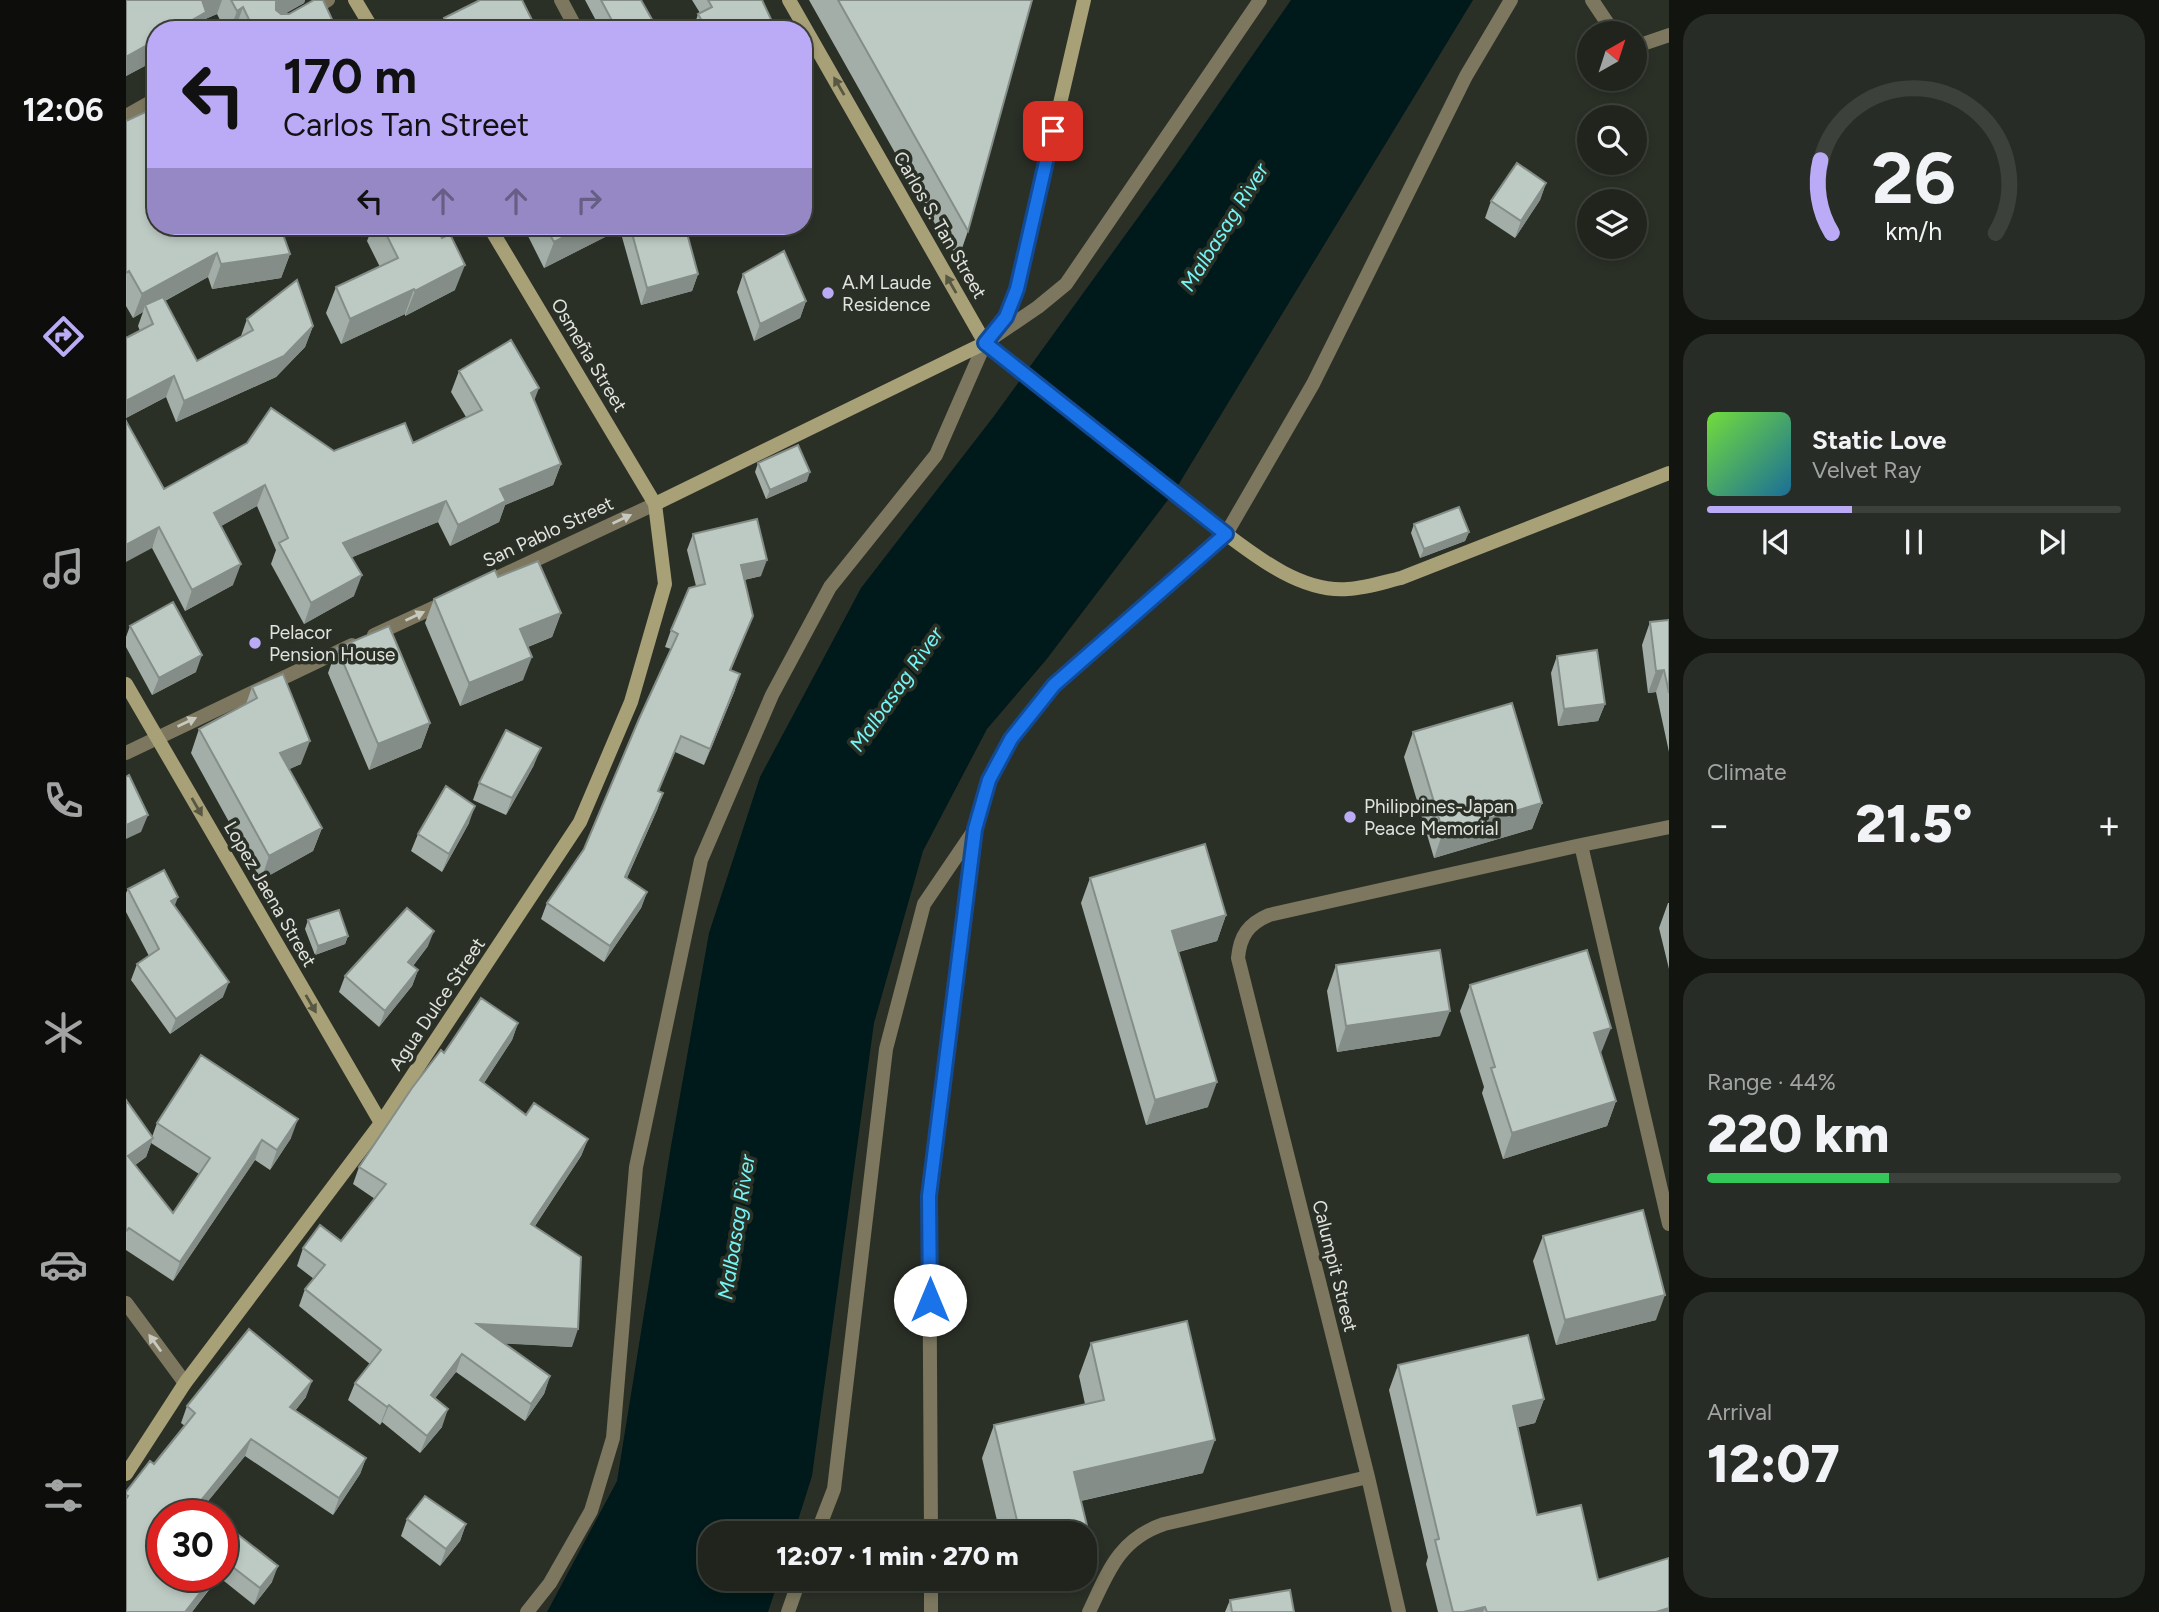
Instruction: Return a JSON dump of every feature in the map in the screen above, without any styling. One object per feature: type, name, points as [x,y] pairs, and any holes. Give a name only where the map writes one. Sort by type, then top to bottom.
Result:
[{"type":"main road","points":[[355,0],[368,21]]},
{"type":"main road","name":"Carlos S. Tan Street","points":[[789,0],[801,21]]},
{"type":"main road","points":[[985,343],[1006,317],[1017,289],[1084,0]]},
{"type":"main road","name":"Carlos S. Tan Street","points":[[812,40],[985,343],[1226,534],[1288,575],[1316,585],[1345,590],[1401,578],[1669,473]]},
{"type":"main road","name":"Osmeña Street","points":[[494,235],[655,504]]},
{"type":"main road","name":"San Pablo Street","points":[[655,504],[985,343]]},
{"type":"main road","name":"Agua Dulce Street","points":[[126,1474],[185,1383],[381,1123],[580,822],[631,702],[665,584],[655,504]]},
{"type":"main road","name":"Lopez Jaena Street","points":[[126,684],[381,1123]]},
{"type":"street","points":[[292,21],[328,0]]},
{"type":"street","points":[[561,0],[572,21]]},
{"type":"street","points":[[527,1612],[550,1583],[591,1511],[613,1438],[636,1167],[701,860],[772,695],[830,587],[936,454],[985,343],[1038,307],[1066,284],[1260,0]]},
{"type":"street","points":[[931,1521],[929,1196],[975,829],[989,780],[1011,739],[1054,685],[1226,534],[1313,384],[1466,76],[1511,0]]},
{"type":"street","points":[[1592,0],[1606,21]]},
{"type":"street","points":[[1647,43],[1669,35]]},
{"type":"street","points":[[126,116],[147,104]]},
{"type":"street","name":"San Pablo Street","points":[[480,585],[655,504]]},
{"type":"street","points":[[126,752],[455,597]]},
{"type":"street","points":[[1669,827],[1581,845],[1669,1224]]},
{"type":"street","points":[[822,1521],[834,1489],[886,1049],[924,904],[975,829]]},
{"type":"street","name":"Calumpit Street","points":[[1399,1612],[1238,958],[1239,943],[1245,930],[1255,921],[1269,915],[1581,845]]},
{"type":"street","points":[[126,1303],[185,1383]]},
{"type":"street","points":[[1089,1612],[1117,1558],[1129,1542],[1145,1530],[1368,1478]]},
{"type":"street","points":[[788,1612],[795,1591]]},
{"type":"street","points":[[931,1591],[931,1612]]},
{"type":"water","name":"Malbasag River","points":[[1291,0],[1473,0],[1174,492],[1046,660],[987,729],[923,851],[874,1023],[812,1476],[798,1521],[698,1521],[698,1591],[775,1591],[768,1612],[547,1612],[617,1481],[671,1146],[709,933],[760,777],[861,588],[994,416],[1176,165]]},
{"type":"building","points":[[126,0],[202,0],[206,12],[190,21],[147,21],[147,45],[126,57]]},
{"type":"building","points":[[231,0],[278,0],[276,10],[281,14],[289,14],[314,0],[323,0],[333,21],[250,21],[243,7],[237,11]]},
{"type":"building","points":[[480,0],[522,0],[532,21],[446,21],[444,18]]},
{"type":"building","points":[[601,0],[641,0],[653,21],[612,21]]},
{"type":"building","points":[[708,0],[762,0],[772,21],[702,21],[698,14],[712,7]]},
{"type":"building","points":[[838,0],[1032,0],[968,231]]},
{"type":"building","points":[[147,111],[147,235],[283,235],[290,254],[221,264],[217,253],[142,294],[129,271],[126,273],[126,121]]},
{"type":"building","points":[[1517,163],[1546,183],[1521,221],[1491,201]]},
{"type":"building","points":[[386,235],[440,235],[442,238],[450,235],[465,265],[415,291],[414,289],[350,319],[336,287],[398,258]]},
{"type":"building","points":[[550,235],[568,235],[554,242]]},
{"type":"building","points":[[632,235],[687,235],[698,274],[647,288]]},
{"type":"building","points":[[784,251],[806,301],[760,324],[743,274]]},
{"type":"building","points":[[297,280],[313,326],[284,356],[184,401],[174,376],[126,401],[126,338],[153,324],[145,305],[163,297],[197,361],[253,330],[247,319]]},
{"type":"building","points":[[511,340],[539,388],[531,393],[561,464],[500,489],[506,501],[458,525],[446,501],[343,543],[362,575],[311,603],[279,543],[288,538],[265,485],[214,513],[241,564],[192,590],[159,527],[126,545],[126,421],[164,489],[247,443],[271,408],[334,451],[405,423],[413,443],[482,410],[459,371]]},
{"type":"building","points":[[798,445],[810,472],[770,490],[758,463]]},
{"type":"building","points":[[1459,507],[1469,532],[1424,549],[1414,524]]},
{"type":"building","points":[[757,519],[767,560],[741,565],[753,616],[730,670],[740,674],[710,749],[681,736],[658,791],[663,793],[625,877],[647,892],[610,946],[547,903],[584,849],[678,634],[671,630],[689,588],[705,584],[693,534]]},
{"type":"building","points":[[538,561],[561,613],[520,629],[532,657],[469,683],[434,599],[495,570],[498,577]]},
{"type":"building","points":[[173,602],[202,655],[159,678],[130,626]]},
{"type":"building","points":[[1669,620],[1669,693],[1664,670],[1656,671],[1650,622]]},
{"type":"building","points":[[389,626],[430,723],[378,744],[337,648]]},
{"type":"building","points":[[1597,650],[1605,704],[1564,709],[1557,656]]},
{"type":"building","points":[[283,674],[310,741],[280,753],[322,828],[269,856],[199,729],[257,698],[252,687]]},
{"type":"building","points":[[1512,703],[1542,803],[1443,832],[1413,732]]},
{"type":"building","points":[[506,730],[541,748],[512,798],[479,783]]},
{"type":"building","points":[[129,775],[148,815],[126,825],[126,777]]},
{"type":"building","points":[[446,786],[475,806],[449,854],[418,834]]},
{"type":"building","points":[[1205,844],[1226,915],[1172,931],[1217,1082],[1155,1100],[1090,878]]},
{"type":"building","points":[[164,870],[178,897],[171,901],[229,982],[176,1019],[137,964],[159,949],[128,889]]},
{"type":"building","points":[[407,908],[434,931],[408,962],[418,970],[385,1011],[345,976]]},
{"type":"building","points":[[339,910],[348,936],[318,946],[308,920]]},
{"type":"building","points":[[1440,950],[1450,1011],[1346,1026],[1336,965]]},
{"type":"building","points":[[1587,950],[1611,1028],[1594,1033],[1616,1101],[1512,1133],[1491,1068],[1495,1067],[1470,985]]},
{"type":"building","points":[[481,998],[518,1023],[480,1080],[526,1115],[534,1103],[588,1139],[531,1224],[581,1257],[578,1329],[477,1324],[550,1376],[531,1404],[462,1354],[431,1395],[448,1409],[427,1436],[389,1405],[387,1407],[355,1383],[381,1350],[305,1289],[325,1265],[303,1248],[320,1225],[341,1241],[386,1184],[359,1167],[412,1088],[441,1050],[444,1053]]},
{"type":"building","points":[[201,1055],[298,1119],[277,1150],[262,1140],[180,1262],[129,1228],[126,1231],[126,1100],[153,1138],[128,1156],[173,1213],[210,1158],[157,1123]]},
{"type":"building","points":[[1643,1210],[1665,1295],[1565,1320],[1543,1236]]},
{"type":"building","points":[[1187,1321],[1215,1440],[1074,1472],[1086,1521],[1017,1521],[994,1425],[1104,1400],[1091,1343]]},
{"type":"building","points":[[249,1329],[312,1381],[290,1407],[366,1458],[339,1498],[251,1439],[201,1500],[147,1500],[147,1591],[201,1591],[185,1612],[126,1612],[126,1492],[150,1461],[154,1464],[195,1413],[187,1406]]},
{"type":"building","points":[[1528,1335],[1544,1399],[1513,1406],[1537,1515],[1581,1505],[1598,1580],[1669,1558],[1669,1608],[1656,1612],[1487,1612],[1485,1607],[1453,1612],[1435,1540],[1439,1539],[1398,1365]]},
{"type":"building","points":[[425,1496],[466,1524],[446,1549],[407,1519]]},
{"type":"building","points":[[238,1535],[278,1566],[260,1588],[238,1571]]},
{"type":"building","points":[[1290,1590],[1294,1612],[1232,1612],[1230,1600]]},
{"type":"place","name":"A.M Laude Residence","points":[[828,293]]},
{"type":"place","name":"Pelacor Pension House","points":[[255,643]]},
{"type":"place","name":"Philippines-Japan Peace Memorial","points":[[1350,817]]},
{"type":"route","points":[[930,1300],[929,1196],[975,829],[989,780],[1011,739],[1054,685],[1226,534],[985,343],[1006,317],[1017,289],[1053,131]]}]
